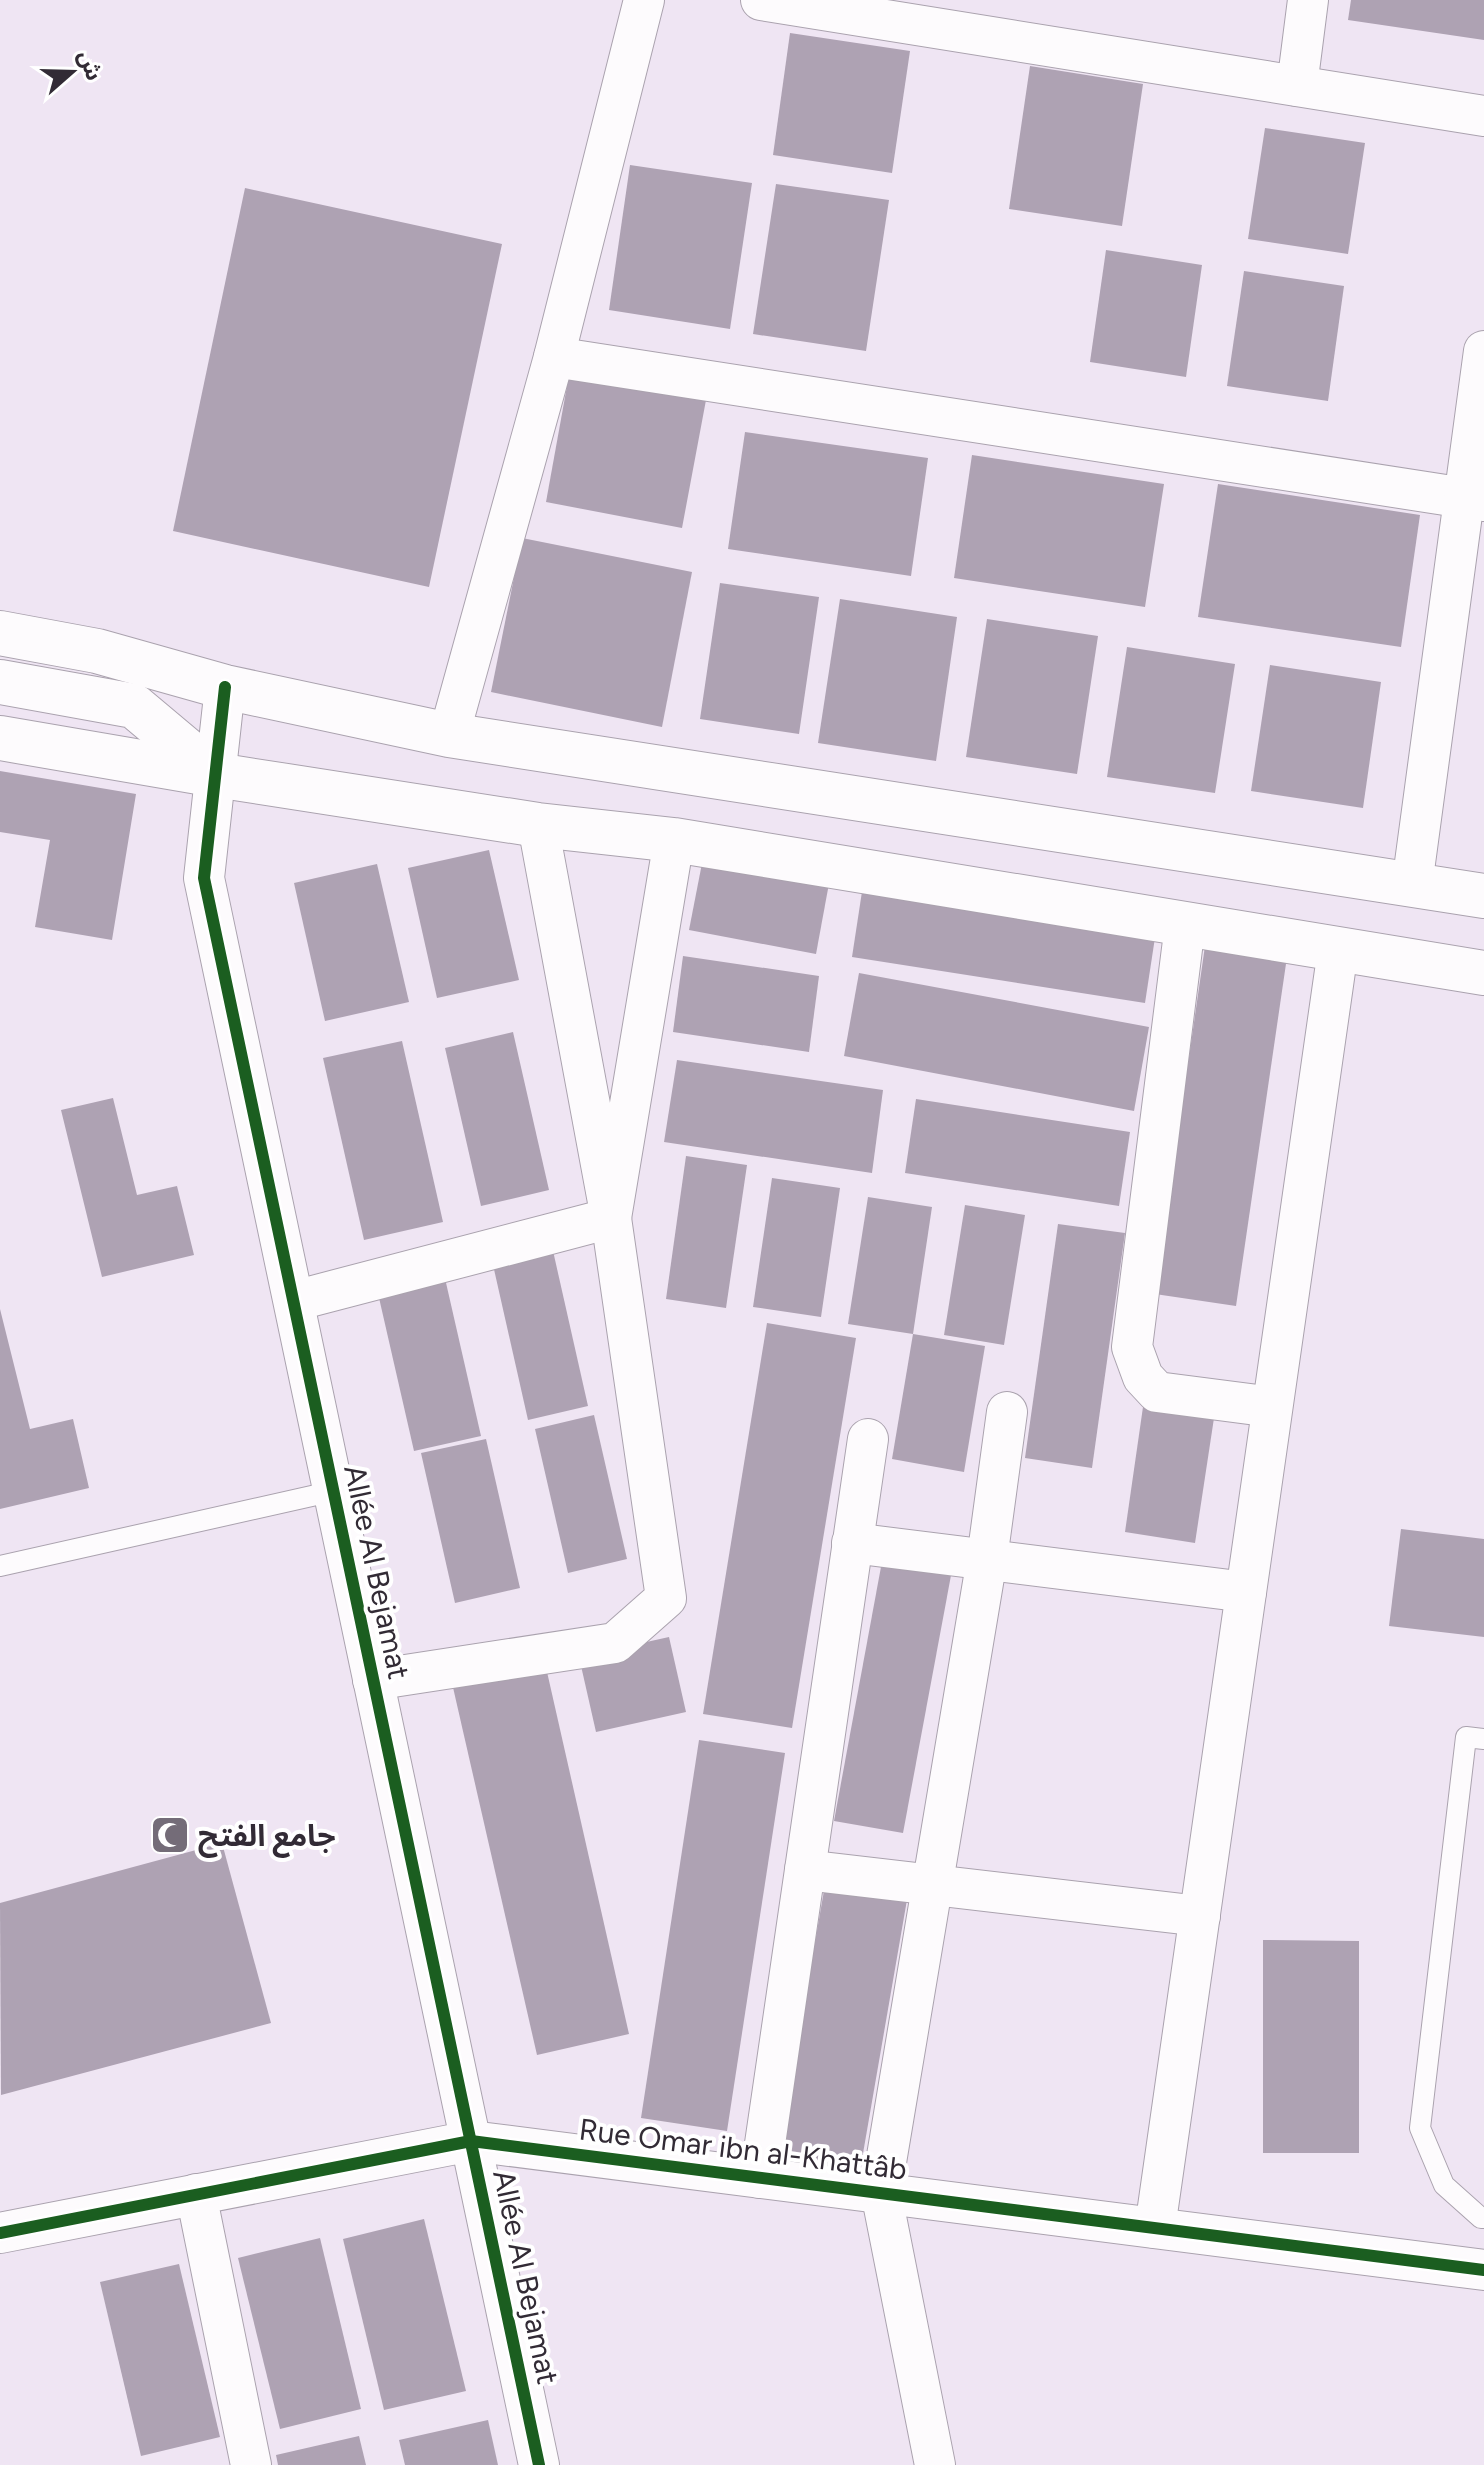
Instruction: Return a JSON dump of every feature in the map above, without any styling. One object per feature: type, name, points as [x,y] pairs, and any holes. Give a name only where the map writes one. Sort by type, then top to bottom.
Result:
[{"type":"main road","points":[[0,633],[97,651],[225,687],[449,735],[1484,896]]},
{"type":"main road","points":[[0,682],[134,706],[216,775]]},
{"type":"main road","points":[[0,738],[538,825],[674,840],[1484,973]]},
{"type":"street","points":[[449,735],[554,357],[644,0]]},
{"type":"street","points":[[761,0],[1484,116]]},
{"type":"street","points":[[1297,86],[1308,0]]},
{"type":"street","points":[[1412,885],[1474,499],[1484,351]]},
{"type":"street","points":[[554,357],[1474,499]]},
{"type":"street","name":"Allée Al Bejamat","points":[[225,687],[204,878],[539,2465]]},
{"type":"street","points":[[373,1680],[615,1643],[666,1598],[611,1218],[538,825]]},
{"type":"street","points":[[611,1218],[674,840]]},
{"type":"street","points":[[1185,925],[1132,1347],[1143,1377],[1157,1392],[1272,1407]]},
{"type":"street","points":[[1155,2228],[1338,950]]},
{"type":"street","points":[[294,1301],[611,1218]]},
{"type":"street","points":[[935,2465],[881,2192],[987,1559],[1007,1412]]},
{"type":"street","points":[[760,2178],[868,1439]]},
{"type":"street","points":[[852,1543],[1246,1592]]},
{"type":"street","points":[[805,1870],[1200,1916]]},
{"type":"street","name":"Rue Omar ibn al-Khattâb","points":[[0,2233],[471,2141],[1484,2270]]},
{"type":"street","points":[[196,2194],[251,2465]]},
{"type":"lane","points":[[0,1566],[334,1491]]},
{"type":"lane","points":[[1484,1739],[1466,1737],[1420,2128],[1444,2185],[1484,2218]]},
{"type":"building","points":[[1351,0],[1484,0],[1484,40],[1348,20]]},
{"type":"building","points":[[790,33],[910,51],[892,173],[773,155]]},
{"type":"building","points":[[1030,66],[1143,84],[1122,226],[1009,209]]},
{"type":"building","points":[[1265,128],[1365,143],[1348,254],[1248,239]]},
{"type":"building","points":[[630,165],[752,183],[730,329],[609,310]]},
{"type":"building","points":[[776,184],[889,200],[866,351],[753,334]]},
{"type":"building","points":[[245,188],[502,244],[429,587],[173,531]]},
{"type":"building","points":[[1106,250],[1202,265],[1186,377],[1090,362]]},
{"type":"building","points":[[1244,271],[1344,286],[1328,401],[1227,386]]},
{"type":"building","points":[[569,375],[706,400],[682,528],[546,502]]},
{"type":"building","points":[[745,432],[928,458],[911,576],[728,549]]},
{"type":"building","points":[[972,455],[1164,484],[1145,607],[954,578]]},
{"type":"building","points":[[1218,484],[1420,515],[1401,647],[1198,617]]},
{"type":"building","points":[[522,538],[692,572],[662,727],[491,692]]},
{"type":"building","points":[[720,583],[819,597],[799,734],[700,719]]},
{"type":"building","points":[[840,599],[957,617],[936,761],[818,743]]},
{"type":"building","points":[[987,619],[1098,636],[1077,774],[966,757]]},
{"type":"building","points":[[1127,647],[1235,664],[1215,793],[1107,777]]},
{"type":"building","points":[[1270,665],[1381,682],[1363,808],[1251,791]]},
{"type":"building","points":[[0,771],[136,794],[112,940],[35,927],[50,840],[0,832]]},
{"type":"building","points":[[489,850],[519,980],[437,998],[408,868]]},
{"type":"building","points":[[704,853],[830,878],[816,954],[689,930]]},
{"type":"building","points":[[377,864],[409,1002],[325,1021],[294,883]]},
{"type":"building","points":[[863,885],[1156,931],[1145,1003],[852,957]]},
{"type":"building","points":[[1206,939],[1288,950],[1236,1306],[1155,1294]]},
{"type":"building","points":[[683,956],[819,976],[809,1052],[673,1032]]},
{"type":"building","points":[[859,973],[1149,1027],[1134,1111],[844,1056]]},
{"type":"building","points":[[513,1032],[549,1190],[481,1206],[445,1048]]},
{"type":"building","points":[[402,1041],[443,1222],[364,1240],[323,1058]]},
{"type":"building","points":[[677,1060],[883,1090],[872,1173],[664,1142]]},
{"type":"building","points":[[113,1098],[137,1195],[177,1186],[194,1255],[102,1277],[61,1110]]},
{"type":"building","points":[[916,1099],[1130,1132],[1119,1206],[905,1173]]},
{"type":"building","points":[[686,1156],[747,1165],[726,1308],[666,1299]]},
{"type":"building","points":[[772,1178],[840,1188],[821,1317],[753,1307]]},
{"type":"building","points":[[868,1197],[932,1207],[913,1334],[848,1324]]},
{"type":"building","points":[[965,1205],[1025,1215],[1004,1345],[944,1335]]},
{"type":"building","points":[[1058,1224],[1125,1233],[1092,1468],[1025,1458]]},
{"type":"building","points":[[551,1242],[588,1406],[528,1420],[491,1256]]},
{"type":"building","points":[[444,1274],[481,1436],[414,1451],[377,1289]]},
{"type":"building","points":[[0,1309],[30,1429],[73,1419],[89,1488],[0,1509]]},
{"type":"building","points":[[767,1323],[856,1338],[792,1728],[703,1714]]},
{"type":"building","points":[[913,1334],[985,1346],[964,1472],[892,1459]]},
{"type":"building","points":[[1143,1407],[1214,1418],[1195,1543],[1125,1532]]},
{"type":"building","points":[[594,1415],[627,1559],[568,1573],[535,1429]]},
{"type":"building","points":[[486,1439],[520,1588],[455,1603],[421,1453]]},
{"type":"building","points":[[1401,1529],[1484,1539],[1484,1637],[1389,1626]]},
{"type":"building","points":[[883,1556],[952,1570],[903,1833],[834,1821]]},
{"type":"building","points":[[669,1637],[686,1712],[596,1732],[579,1657]]},
{"type":"building","points":[[545,1663],[629,2034],[537,2055],[452,1683]]},
{"type":"building","points":[[699,1740],[785,1753],[727,2131],[641,2118]]},
{"type":"building","points":[[222,1843],[271,2023],[1,2095],[0,1903]]},
{"type":"building","points":[[826,1879],[908,1894],[857,2188],[775,2173]]},
{"type":"building","points":[[1263,1940],[1359,1941],[1359,2153],[1263,2153]]},
{"type":"building","points":[[424,2219],[466,2391],[384,2410],[343,2239]]},
{"type":"building","points":[[320,2238],[361,2409],[280,2429],[238,2258]]},
{"type":"building","points":[[179,2264],[220,2437],[141,2456],[100,2282]]},
{"type":"building","points":[[488,2420],[498,2465],[405,2465],[399,2440]]},
{"type":"building","points":[[359,2436],[366,2465],[278,2465],[276,2455]]},
{"type":"cycle path","points":[[225,687],[204,878],[539,2465]]},
{"type":"cycle path","points":[[0,2233],[471,2141],[1484,2270]]},
{"type":"place","name":"جامع الفتح","points":[[170,1835]]}]
